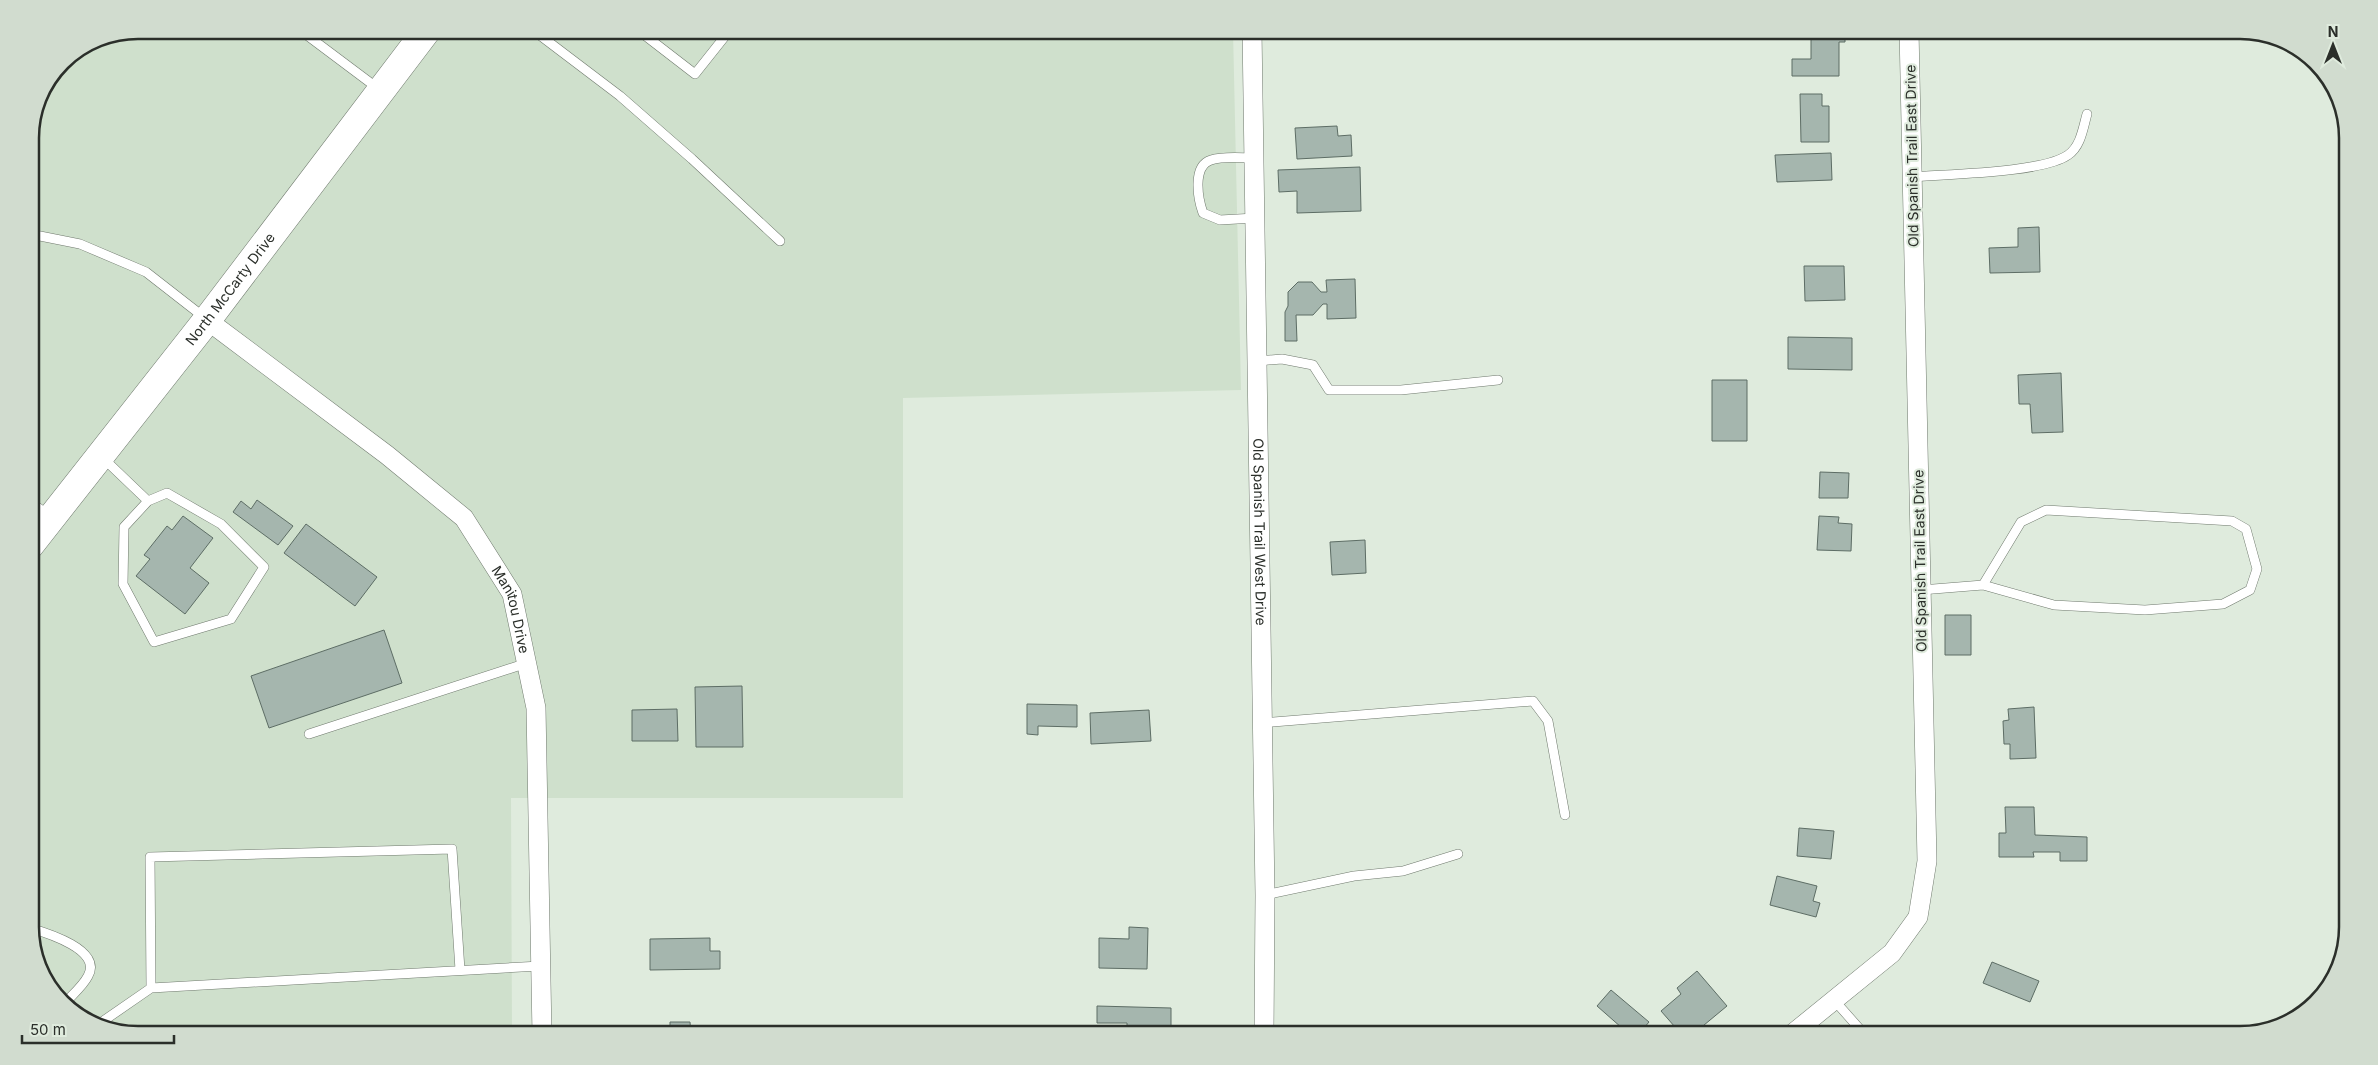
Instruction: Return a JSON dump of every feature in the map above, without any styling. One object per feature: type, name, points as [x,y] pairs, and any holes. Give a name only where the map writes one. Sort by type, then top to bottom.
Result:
[{"type":"main road","name":"North McCarty Drive","points":[[39,515],[101,456],[207,320],[420,39]]},
{"type":"street","name":"Old Spanish Trail West Drive","points":[[1252,39],[1265,895],[1264,1026]]},
{"type":"street","name":"Old Spanish Trail East Drive","points":[[1802,1026],[1892,953],[1918,918],[1927,861],[1909,39]]},
{"type":"street","name":"Manitou Drive","points":[[207,320],[387,455],[464,518],[512,594],[536,708],[542,1026]]},
{"type":"lane","points":[[312,39],[381,91]]},
{"type":"lane","points":[[545,39],[620,96],[692,159],[780,241]]},
{"type":"lane","points":[[650,39],[695,74],[723,39]]},
{"type":"lane","points":[[1912,177],[2034,167],[2068,155],[2079,141],[2087,114]]},
{"type":"lane","points":[[1254,158],[1211,160],[1204,164],[1199,175],[1199,203],[1203,213],[1220,220],[1255,218]]},
{"type":"lane","points":[[39,236],[80,244],[146,272],[207,320]]},
{"type":"lane","points":[[1258,361],[1282,359],[1312,364],[1329,390],[1401,390],[1498,380]]},
{"type":"lane","points":[[101,456],[148,501]]},
{"type":"lane","points":[[167,493],[221,524],[264,567],[231,618],[154,642],[123,584],[124,527],[148,501],[167,493]]},
{"type":"lane","points":[[1921,590],[1983,585],[2054,605],[2145,610],[2223,604],[2250,590],[2257,569],[2246,529],[2232,521],[2046,510],[2021,522],[1983,585]]},
{"type":"lane","points":[[309,734],[527,663]]},
{"type":"lane","points":[[1262,723],[1534,700],[1548,721],[1565,815]]},
{"type":"lane","points":[[151,988],[150,857],[452,849],[460,970]]},
{"type":"lane","points":[[1265,895],[1354,876],[1403,871],[1458,854]]},
{"type":"lane","points":[[39,931],[56,936],[87,956],[90,965],[89,976],[69,998]]},
{"type":"lane","points":[[104,1020],[151,988],[540,966]]},
{"type":"lane","points":[[1834,1000],[1857,1026]]},
{"type":"shaded area","points":[[138,39],[1233,39],[1241,390],[903,398],[903,798],[511,798],[512,1026],[125,1025],[100,1019],[77,1006],[59,988],[52,977],[44,959],[39,934],[39,131],[46,100],[63,72],[83,55],[100,46],[112,42]]},
{"type":"building","points":[[1811,39],[1845,39],[1845,42],[1839,42],[1839,76],[1792,76],[1792,59],[1811,59]]},
{"type":"building","points":[[1800,94],[1822,94],[1822,106],[1829,106],[1829,142],[1801,142]]},
{"type":"building","points":[[1337,126],[1338,136],[1351,135],[1352,156],[1297,159],[1295,128]]},
{"type":"building","points":[[1831,153],[1832,180],[1777,182],[1775,155]]},
{"type":"building","points":[[1360,167],[1361,211],[1297,213],[1297,191],[1279,192],[1278,170]]},
{"type":"building","points":[[2039,227],[2040,272],[1990,273],[1989,248],[2018,247],[2018,228]]},
{"type":"building","points":[[1804,266],[1844,266],[1845,300],[1805,301]]},
{"type":"building","points":[[1355,279],[1356,318],[1327,319],[1327,304],[1323,304],[1313,315],[1296,315],[1297,341],[1285,341],[1285,312],[1288,306],[1288,292],[1298,282],[1312,282],[1321,292],[1327,292],[1326,280]]},
{"type":"building","points":[[1788,337],[1852,338],[1852,370],[1788,369]]},
{"type":"building","points":[[2061,373],[2063,432],[2032,433],[2030,404],[2019,404],[2018,375]]},
{"type":"building","points":[[1712,380],[1747,380],[1747,441],[1712,441]]},
{"type":"building","points":[[1820,472],[1849,473],[1848,498],[1819,498]]},
{"type":"building","points":[[257,500],[293,526],[278,545],[233,512],[241,501],[251,509]]},
{"type":"building","points":[[183,516],[213,538],[190,568],[209,583],[185,614],[136,576],[150,559],[144,555],[167,526],[172,530]]},
{"type":"building","points":[[1819,516],[1839,517],[1838,523],[1852,524],[1851,551],[1817,550]]},
{"type":"building","points":[[306,524],[377,577],[355,606],[284,553]]},
{"type":"building","points":[[1365,540],[1366,573],[1332,575],[1330,542]]},
{"type":"building","points":[[1945,615],[1971,615],[1971,655],[1945,655]]},
{"type":"building","points":[[384,630],[402,683],[269,728],[251,676]]},
{"type":"building","points":[[742,686],[743,747],[696,747],[695,687]]},
{"type":"building","points":[[1027,704],[1077,705],[1077,727],[1038,726],[1038,735],[1027,734]]},
{"type":"building","points":[[2034,707],[2036,758],[2010,759],[2010,744],[2004,744],[2003,721],[2009,720],[2008,709]]},
{"type":"building","points":[[677,709],[678,741],[632,741],[632,710]]},
{"type":"building","points":[[1149,710],[1151,741],[1091,744],[1090,713]]},
{"type":"building","points":[[2005,807],[2034,807],[2035,835],[2087,837],[2087,861],[2060,861],[2060,852],[2033,852],[2034,857],[1999,857],[1999,833],[2006,833]]},
{"type":"building","points":[[1799,828],[1834,831],[1831,859],[1797,856]]},
{"type":"building","points":[[1777,876],[1817,886],[1813,901],[1820,903],[1816,917],[1770,905]]},
{"type":"building","points":[[1129,927],[1148,928],[1147,969],[1099,968],[1099,938],[1129,939]]},
{"type":"building","points":[[710,938],[710,951],[720,951],[720,969],[650,970],[650,939]]},
{"type":"building","points":[[1992,962],[2039,981],[2030,1002],[1983,983]]},
{"type":"building","points":[[1697,971],[1727,1006],[1703,1026],[1674,1026],[1661,1011],[1681,994],[1677,988]]},
{"type":"building","points":[[1611,990],[1649,1022],[1646,1026],[1620,1026],[1597,1006]]},
{"type":"building","points":[[1097,1006],[1171,1008],[1171,1026],[1127,1026],[1127,1023],[1097,1023]]},
{"type":"building","points":[[670,1022],[690,1022],[690,1026],[670,1026]]}]
